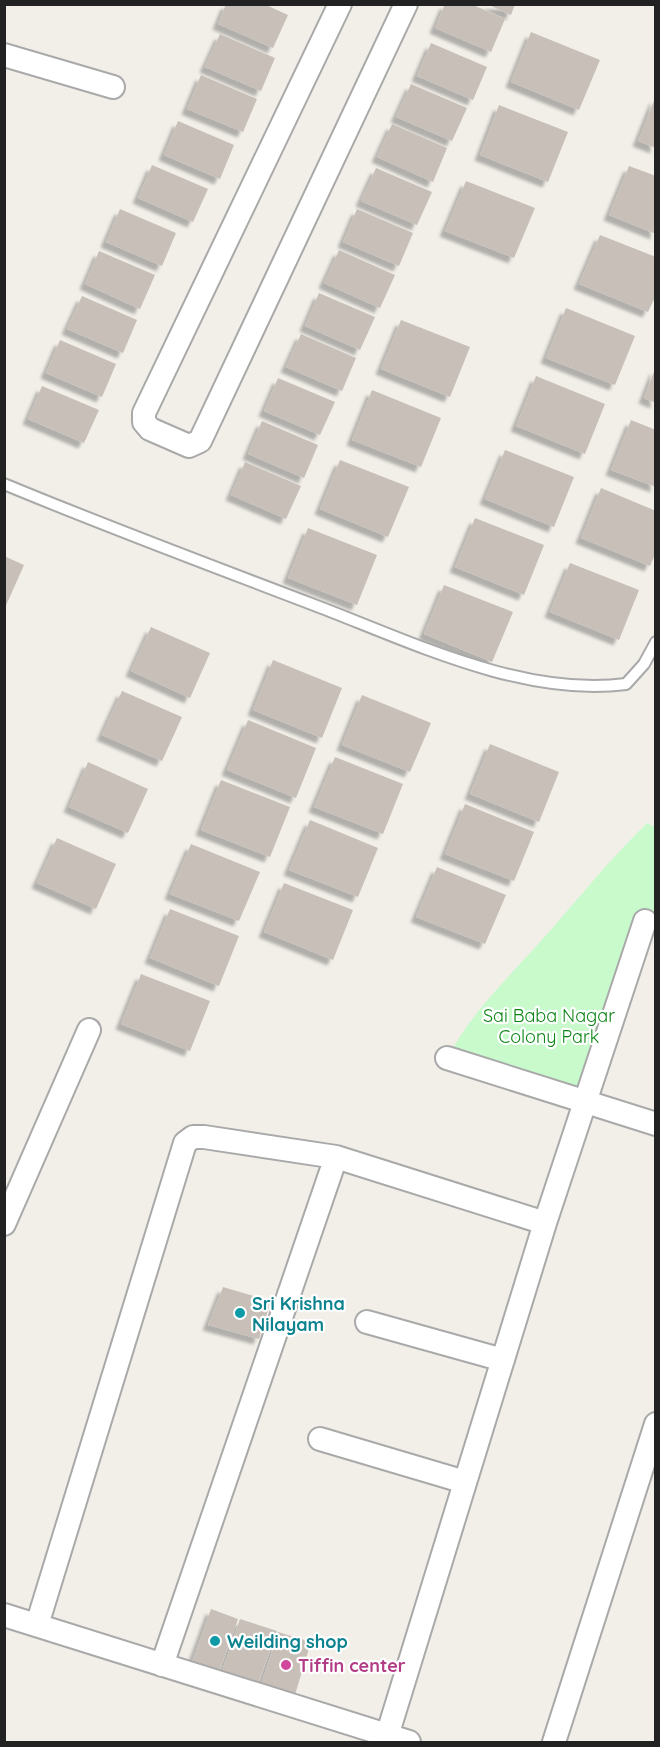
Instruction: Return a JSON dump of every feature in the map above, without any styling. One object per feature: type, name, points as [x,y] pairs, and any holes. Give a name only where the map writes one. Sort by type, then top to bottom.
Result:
[{"type":"street","points":[[340,4],[144,413],[144,422],[150,429],[189,446],[200,441],[406,4]]},
{"type":"street","points":[[4,55],[113,87]]},
{"type":"street","points":[[387,1736],[545,1223],[587,1104],[645,921]]},
{"type":"street","points":[[4,1224],[89,1030]]},
{"type":"street","points":[[447,1059],[656,1124]]},
{"type":"street","points":[[37,1625],[185,1143],[193,1137],[204,1137],[336,1157],[545,1223]]},
{"type":"street","points":[[162,1665],[336,1157]]},
{"type":"street","points":[[367,1322],[502,1360]]},
{"type":"street","points":[[554,1743],[656,1424]]},
{"type":"street","points":[[320,1439],[465,1482]]},
{"type":"street","points":[[4,1615],[409,1743]]},
{"type":"lane","points":[[4,484],[120,532],[470,664],[549,682],[605,687],[626,684],[644,664],[656,642]]},
{"type":"green space","name":"Sai Baba Nagar Colony Park","points":[[647,823],[655,827],[655,913],[587,1104],[447,1059],[466,1027],[489,998]]},
{"type":"building","points":[[226,4],[264,4],[288,15],[273,48],[218,24]]},
{"type":"building","points":[[445,4],[471,4],[505,19],[491,52],[435,28]]},
{"type":"building","points":[[487,4],[515,4],[511,15]]},
{"type":"building","points":[[531,32],[600,60],[579,110],[511,82]]},
{"type":"building","points":[[220,34],[275,58],[261,91],[205,67]]},
{"type":"building","points":[[431,43],[487,67],[473,100],[417,76]]},
{"type":"building","points":[[201,75],[257,99],[243,132],[187,109]]},
{"type":"building","points":[[411,84],[467,108],[452,141],[396,117]]},
{"type":"building","points":[[656,98],[656,148],[638,141]]},
{"type":"building","points":[[499,105],[568,132],[548,182],[480,155]]},
{"type":"building","points":[[178,121],[234,145],[220,179],[164,155]]},
{"type":"building","points":[[392,124],[447,148],[433,182],[377,157]]},
{"type":"building","points":[[152,165],[208,189],[193,222],[138,198]]},
{"type":"building","points":[[629,166],[656,176],[656,234],[609,215]]},
{"type":"building","points":[[376,168],[432,192],[417,225],[361,201]]},
{"type":"building","points":[[466,181],[535,208],[514,258],[445,231]]},
{"type":"building","points":[[120,209],[176,233],[162,266],[106,242]]},
{"type":"building","points":[[357,209],[413,233],[399,266],[343,242]]},
{"type":"building","points":[[600,235],[656,257],[656,295],[648,312],[579,284]]},
{"type":"building","points":[[339,250],[395,275],[380,308],[324,283]]},
{"type":"building","points":[[99,251],[155,275],[140,309],[85,284]]},
{"type":"building","points":[[319,293],[375,317],[360,350],[305,326]]},
{"type":"building","points":[[82,296],[137,320],[123,353],[67,329]]},
{"type":"building","points":[[566,308],[635,336],[615,385],[546,358]]},
{"type":"building","points":[[401,320],[470,347],[450,397],[381,369]]},
{"type":"building","points":[[301,334],[356,358],[342,391],[286,367]]},
{"type":"building","points":[[60,340],[116,364],[102,397],[46,373]]},
{"type":"building","points":[[656,369],[656,403],[644,398]]},
{"type":"building","points":[[536,376],[605,404],[585,454],[516,426]]},
{"type":"building","points":[[278,378],[335,402],[320,435],[264,411]]},
{"type":"building","points":[[42,386],[99,410],[84,443],[28,419]]},
{"type":"building","points":[[372,390],[441,418],[421,467],[352,440]]},
{"type":"building","points":[[631,420],[656,430],[656,487],[611,470]]},
{"type":"building","points":[[262,421],[318,445],[304,478],[248,454]]},
{"type":"building","points":[[505,450],[574,477],[554,527],[485,499]]},
{"type":"building","points":[[340,460],[409,487],[388,537],[320,509]]},
{"type":"building","points":[[245,462],[301,486],[286,519],[231,495]]},
{"type":"building","points":[[601,488],[656,511],[656,552],[650,566],[581,538]]},
{"type":"building","points":[[475,518],[544,545],[524,595],[455,567]]},
{"type":"building","points":[[308,528],[377,555],[357,605],[288,578]]},
{"type":"building","points":[[4,556],[24,565],[4,610]]},
{"type":"building","points":[[570,563],[639,590],[619,640],[550,612]]},
{"type":"building","points":[[444,585],[513,612],[492,662],[424,634]]},
{"type":"building","points":[[151,627],[210,653],[190,698],[131,671]]},
{"type":"building","points":[[273,660],[342,688],[322,738],[253,710]]},
{"type":"building","points":[[122,691],[182,717],[162,761],[102,735]]},
{"type":"building","points":[[362,695],[431,723],[410,772],[342,745]]},
{"type":"building","points":[[248,720],[316,748],[296,798],[227,770]]},
{"type":"building","points":[[490,744],[559,772],[539,822],[470,794]]},
{"type":"building","points":[[335,757],[403,784],[383,834],[314,807]]},
{"type":"building","points":[[88,762],[148,789],[128,833],[69,807]]},
{"type":"building","points":[[221,780],[290,807],[270,857],[201,830]]},
{"type":"building","points":[[465,804],[534,832],[514,881],[445,854]]},
{"type":"building","points":[[310,820],[378,848],[358,897],[289,870]]},
{"type":"building","points":[[57,838],[116,864],[96,909],[37,883]]},
{"type":"building","points":[[191,844],[260,872],[239,921],[170,894]]},
{"type":"building","points":[[437,867],[506,895],[485,944],[416,917]]},
{"type":"building","points":[[284,883],[353,910],[333,960],[264,932]]},
{"type":"building","points":[[170,909],[239,936],[219,986],[150,958]]},
{"type":"building","points":[[141,974],[210,1001],[190,1051],[121,1024]]},
{"type":"building","name":"Sri Krishna Nilayam","points":[[223,1287],[271,1301],[259,1339],[208,1325]]},
{"type":"building","name":"Weilding shop","points":[[211,1609],[238,1619],[219,1672],[192,1662]]},
{"type":"building","points":[[240,1619],[277,1631],[257,1686],[221,1674]]},
{"type":"building","name":"Tiffin center","points":[[278,1632],[311,1642],[294,1698],[260,1688]]},
{"type":"place","name":"Sri Krishna Nilayam","points":[[240,1313]]},
{"type":"place","name":"Weilding shop","points":[[215,1641]]},
{"type":"place","name":"Tiffin center","points":[[286,1665]]}]
